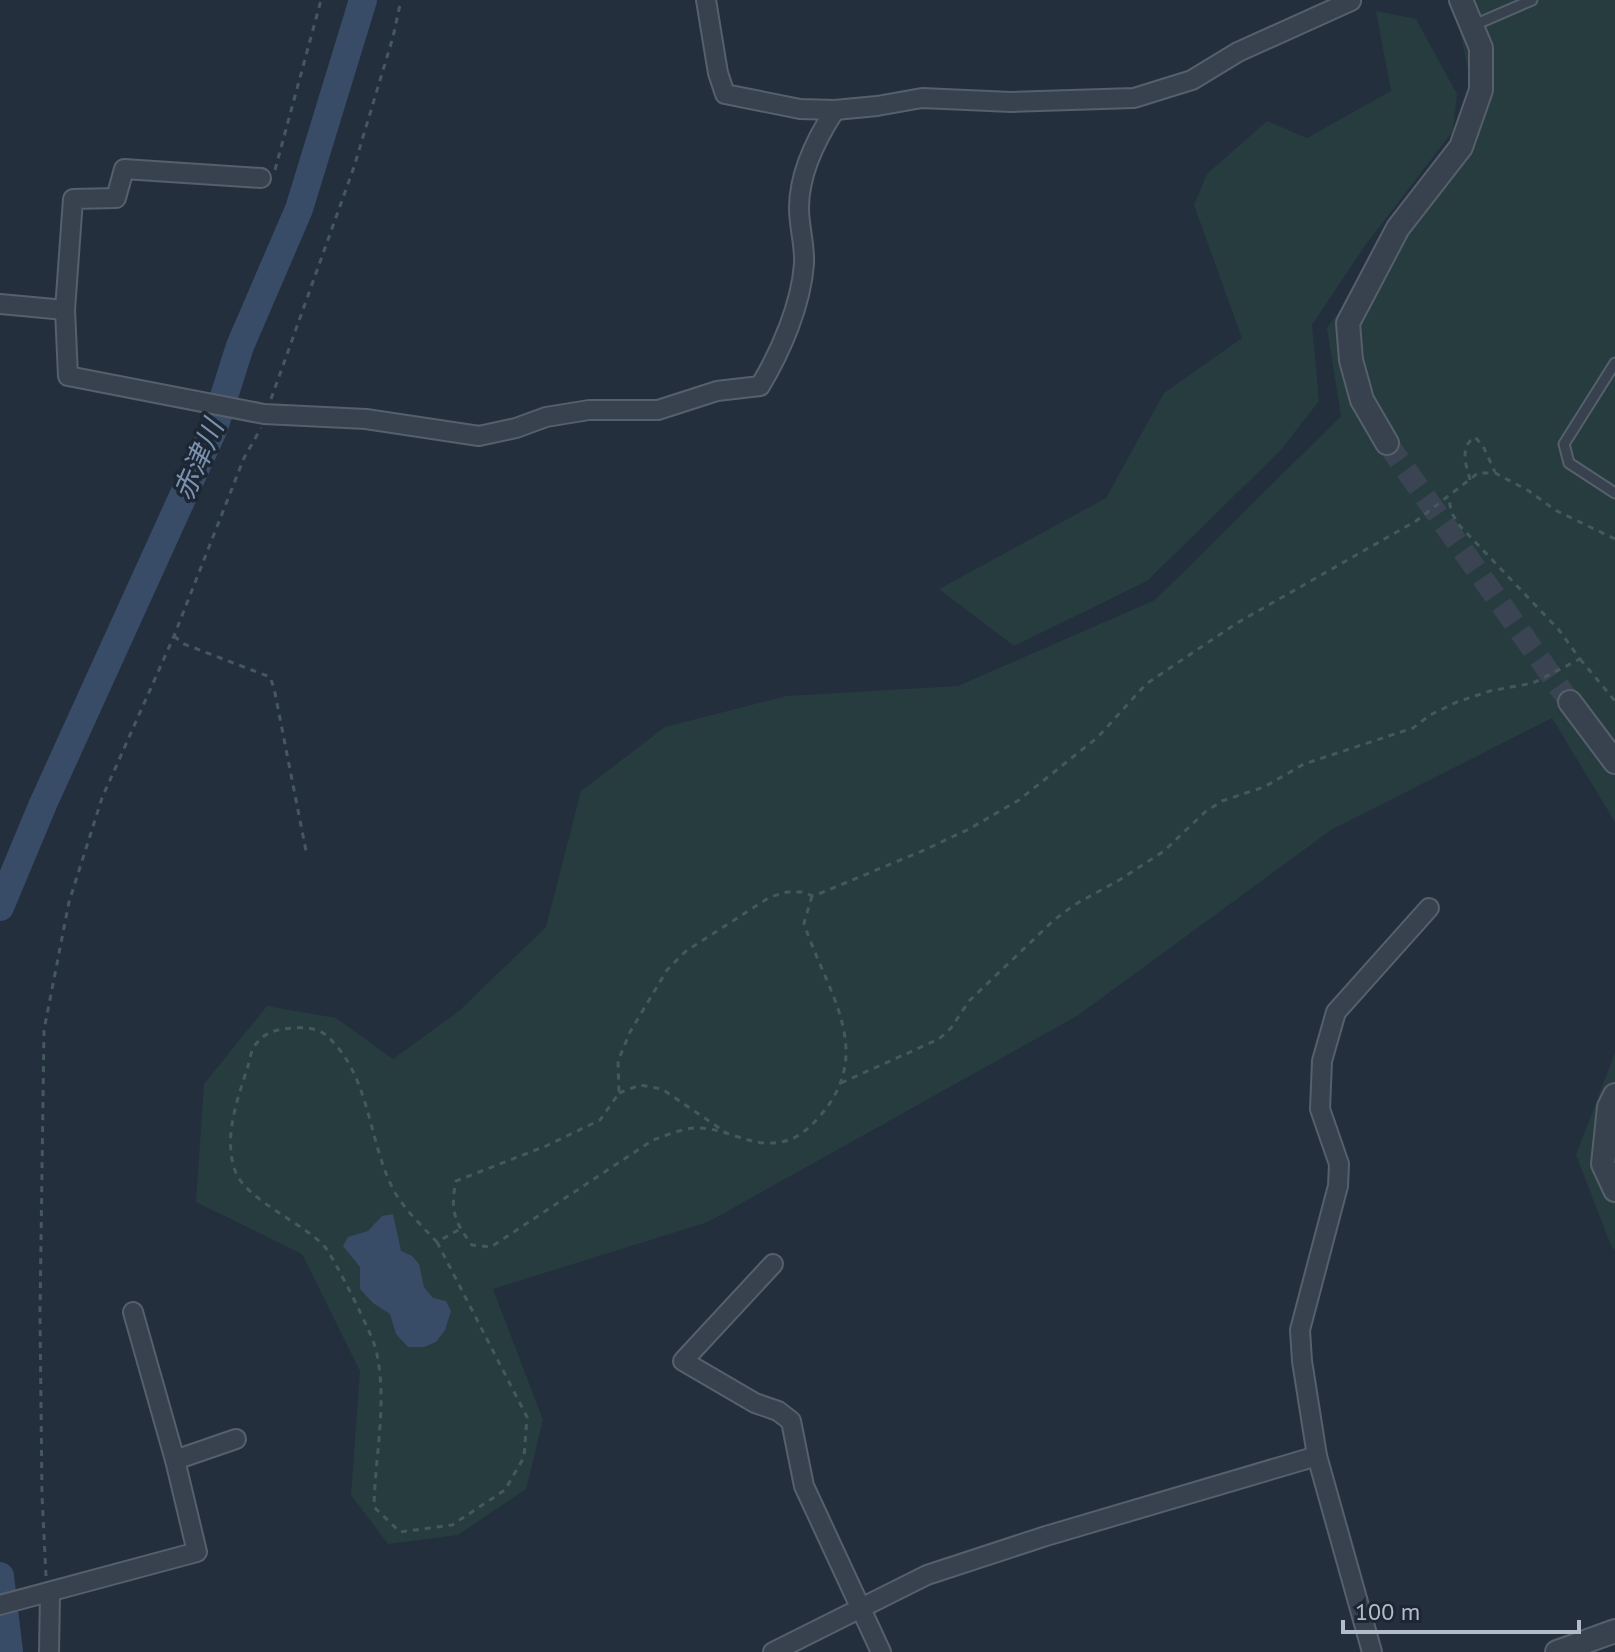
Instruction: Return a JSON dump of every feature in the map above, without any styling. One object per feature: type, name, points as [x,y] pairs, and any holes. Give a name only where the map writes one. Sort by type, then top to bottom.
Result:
[{"type":"street","points":[[706,0],[718,73],[725,94],[800,109],[835,110],[922,98],[1011,102],[1134,98],[1192,80],[1238,52],[1351,1]]},
{"type":"street","points":[[1387,443],[1362,400],[1351,360],[1348,323],[1398,228],[1461,147],[1481,90],[1481,48],[1461,0]]},
{"type":"street","points":[[261,178],[124,169],[116,198],[73,199],[65,310],[68,376],[266,415],[366,419],[479,436],[546,417],[589,410],[658,410],[717,391],[760,386],[772,365],[801,289],[804,261],[799,207],[801,193],[815,141],[835,110]]},
{"type":"street","points":[[0,304],[65,310]]},
{"type":"street","points":[[1570,702],[1615,762]]},
{"type":"street","points":[[1372,1652],[1317,1456],[1300,1330],[1338,1186],[1339,1164],[1320,1109],[1322,1061],[1336,1012],[1429,908]]},
{"type":"street","points":[[1615,1095],[1609,1107],[1603,1164],[1615,1190]]},
{"type":"street","points":[[773,1264],[683,1361],[755,1403],[778,1411],[791,1421],[804,1486],[881,1652]]},
{"type":"street","points":[[0,1605],[197,1552],[175,1460],[133,1312]]},
{"type":"street","points":[[175,1460],[236,1439]]},
{"type":"street","points":[[773,1652],[927,1575],[1046,1536],[1317,1456]]},
{"type":"street","points":[[42,1594],[49,1652]]},
{"type":"street","points":[[1557,1652],[1615,1631]]},
{"type":"lane","points":[[1472,26],[1532,0]]},
{"type":"lane","points":[[1615,363],[1564,444],[1569,463],[1615,493]]},
{"type":"path","points":[[261,178],[274,172],[321,0]]},
{"type":"path","points":[[42,1594],[46,1568],[41,1465],[40,1315],[44,1030],[69,902],[102,798],[174,636],[244,458],[266,415],[354,167],[401,0]]},
{"type":"path","points":[[1470,480],[1465,448],[1475,437],[1483,446],[1495,473]]},
{"type":"path","points":[[619,1093],[618,1061],[651,994],[677,960],[712,933],[770,897],[787,892],[804,892],[812,896],[922,851],[1019,800],[1098,737],[1146,684],[1237,623],[1416,521],[1478,473],[1495,473],[1529,491],[1555,510],[1615,539]]},
{"type":"path","points":[[1449,498],[1451,512],[1460,526],[1559,630],[1615,701]]},
{"type":"path","points":[[174,636],[184,644],[270,677],[306,851]]},
{"type":"path","points":[[841,1083],[939,1039],[951,1028],[969,1001],[1054,920],[1164,851],[1205,812],[1222,801],[1264,787],[1304,764],[1413,728],[1430,715],[1457,702],[1490,691],[1533,683],[1580,659]]},
{"type":"path","points":[[728,1134],[662,1089],[640,1085],[619,1093],[600,1120],[546,1146],[456,1181],[451,1205],[460,1229],[472,1245],[491,1247],[653,1140],[678,1131],[701,1128],[765,1143],[788,1142],[806,1131],[828,1106],[841,1083],[846,1061],[839,1008],[804,923],[812,896]]},
{"type":"path","points":[[305,1027],[325,1034],[345,1057],[360,1087],[373,1124],[376,1147],[393,1188],[402,1203],[437,1242],[527,1417],[524,1457],[505,1490],[452,1525],[400,1532],[374,1507],[375,1461],[383,1426],[376,1349],[325,1247],[259,1198],[237,1175],[232,1145],[234,1111],[254,1045],[273,1030],[305,1027]]},
{"type":"path","points":[[437,1242],[460,1229]]},
{"type":"green space","points":[[1447,0],[1615,0],[1615,822],[1552,718],[1331,830],[1077,1016],[708,1222],[493,1289],[543,1420],[526,1489],[458,1535],[388,1544],[351,1495],[360,1371],[302,1254],[196,1202],[204,1084],[267,1006],[336,1018],[393,1059],[459,1011],[546,927],[581,791],[665,727],[786,696],[958,686],[1155,600],[1341,416],[1327,328],[1478,119],[1458,20]]},
{"type":"green space","points":[[1376,11],[1416,19],[1457,94],[1453,131],[1364,247],[1312,325],[1319,401],[1280,451],[1147,581],[1014,646],[939,589],[1106,498],[1164,393],[1242,338],[1194,205],[1207,174],[1267,121],[1307,138],[1391,91]]},
{"type":"green space","points":[[1615,1053],[1615,1249],[1576,1155]]},
{"type":"water","points":[[393,1214],[401,1251],[419,1264],[424,1287],[433,1298],[446,1301],[451,1311],[445,1330],[436,1342],[424,1347],[408,1347],[396,1334],[390,1314],[373,1303],[360,1289],[360,1267],[343,1246],[348,1237],[368,1231],[382,1216]]},
{"type":"waterway","name":"赤津川","points":[[0,907],[43,804],[214,428],[240,346],[299,209],[363,0]]},
{"type":"waterway","name":"赤津川","points":[[0,1576],[9,1652]]},
{"type":"tunnel","points":[[1387,443],[1570,702]]}]
